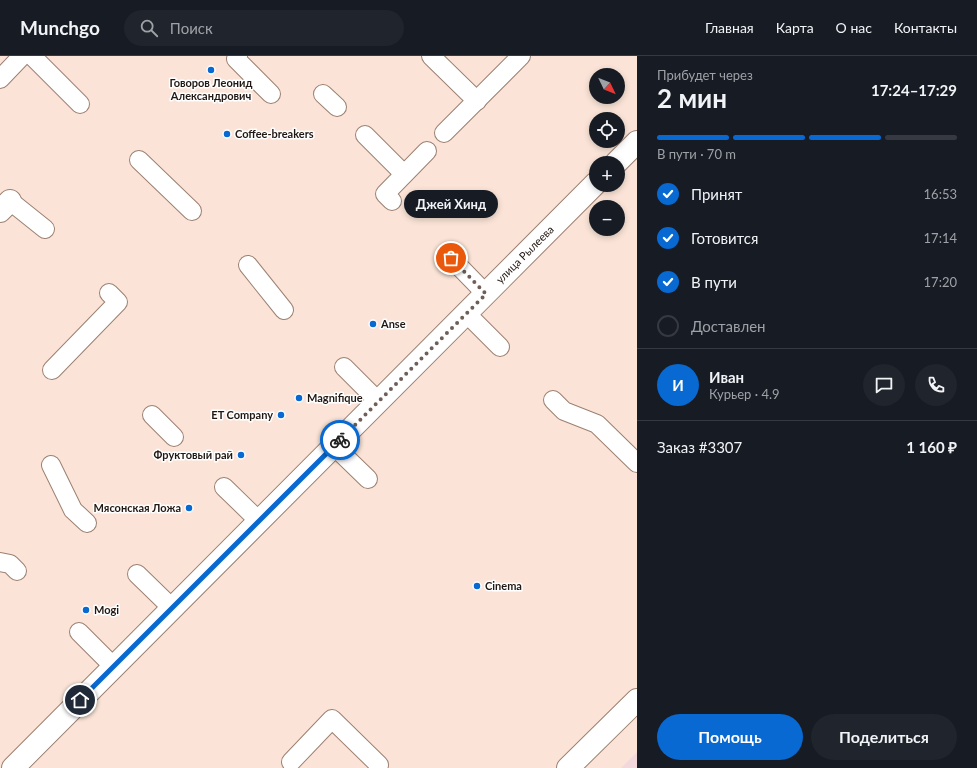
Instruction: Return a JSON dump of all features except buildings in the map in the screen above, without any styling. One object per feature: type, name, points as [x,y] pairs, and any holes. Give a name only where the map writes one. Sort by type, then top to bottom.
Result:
[{"type":"street","points":[[623,156],[637,142]]},
{"type":"street","name":"улица Рылеева","points":[[13,768],[589,190]]},
{"type":"street","points":[[568,768],[637,700]]},
{"type":"lane","points":[[0,79],[22,56]]},
{"type":"lane","points":[[32,56],[80,104]]},
{"type":"lane","points":[[238,56],[236,59],[271,94]]},
{"type":"lane","points":[[431,56],[476,101]]},
{"type":"lane","points":[[444,133],[521,56]]},
{"type":"lane","points":[[323,94],[337,107]]},
{"type":"lane","points":[[365,135],[404,174]]},
{"type":"lane","points":[[392,201],[385,194],[427,151]]},
{"type":"lane","points":[[139,160],[192,211]]},
{"type":"lane","points":[[5,206],[45,230]]},
{"type":"lane","points":[[451,258],[486,294]]},
{"type":"lane","points":[[248,265],[284,310]]},
{"type":"lane","points":[[52,370],[118,302],[109,293]]},
{"type":"lane","points":[[466,313],[500,347]]},
{"type":"lane","points":[[344,367],[378,401]]},
{"type":"lane","points":[[553,400],[564,411],[597,424],[637,464]]},
{"type":"lane","points":[[152,415],[174,437]]},
{"type":"lane","points":[[334,446],[368,479]]},
{"type":"lane","points":[[51,465],[73,510],[87,523]]},
{"type":"lane","points":[[224,487],[258,521]]},
{"type":"lane","points":[[0,562],[10,564],[17,571]]},
{"type":"lane","points":[[137,574],[172,608]]},
{"type":"lane","points":[[79,632],[114,667]]},
{"type":"lane","points":[[291,762],[332,719],[379,765]]},
{"type":"shaded area","points":[[637,752],[637,768],[621,768]]},
{"type":"way so far","points":[[340,440],[486,294],[451,258]]},
{"type":"place","name":"Говоров Леонид Александрович","points":[[211,70]]},
{"type":"place","name":"Coffee-breakers","points":[[227,134]]},
{"type":"place","name":"Джей Хинд","points":[[451,258]]},
{"type":"place","name":"Anse","points":[[373,324]]},
{"type":"place","name":"Magnifique","points":[[299,398]]},
{"type":"place","name":"ET Company","points":[[281,415]]},
{"type":"place","name":"Фруктовый рай","points":[[241,455]]},
{"type":"place","name":"Мясонская Ложа","points":[[189,508]]},
{"type":"place","name":"Cinema","points":[[477,586]]},
{"type":"place","name":"Mogi","points":[[86,610]]},
{"type":"route","points":[[80,700],[340,440]]}]
